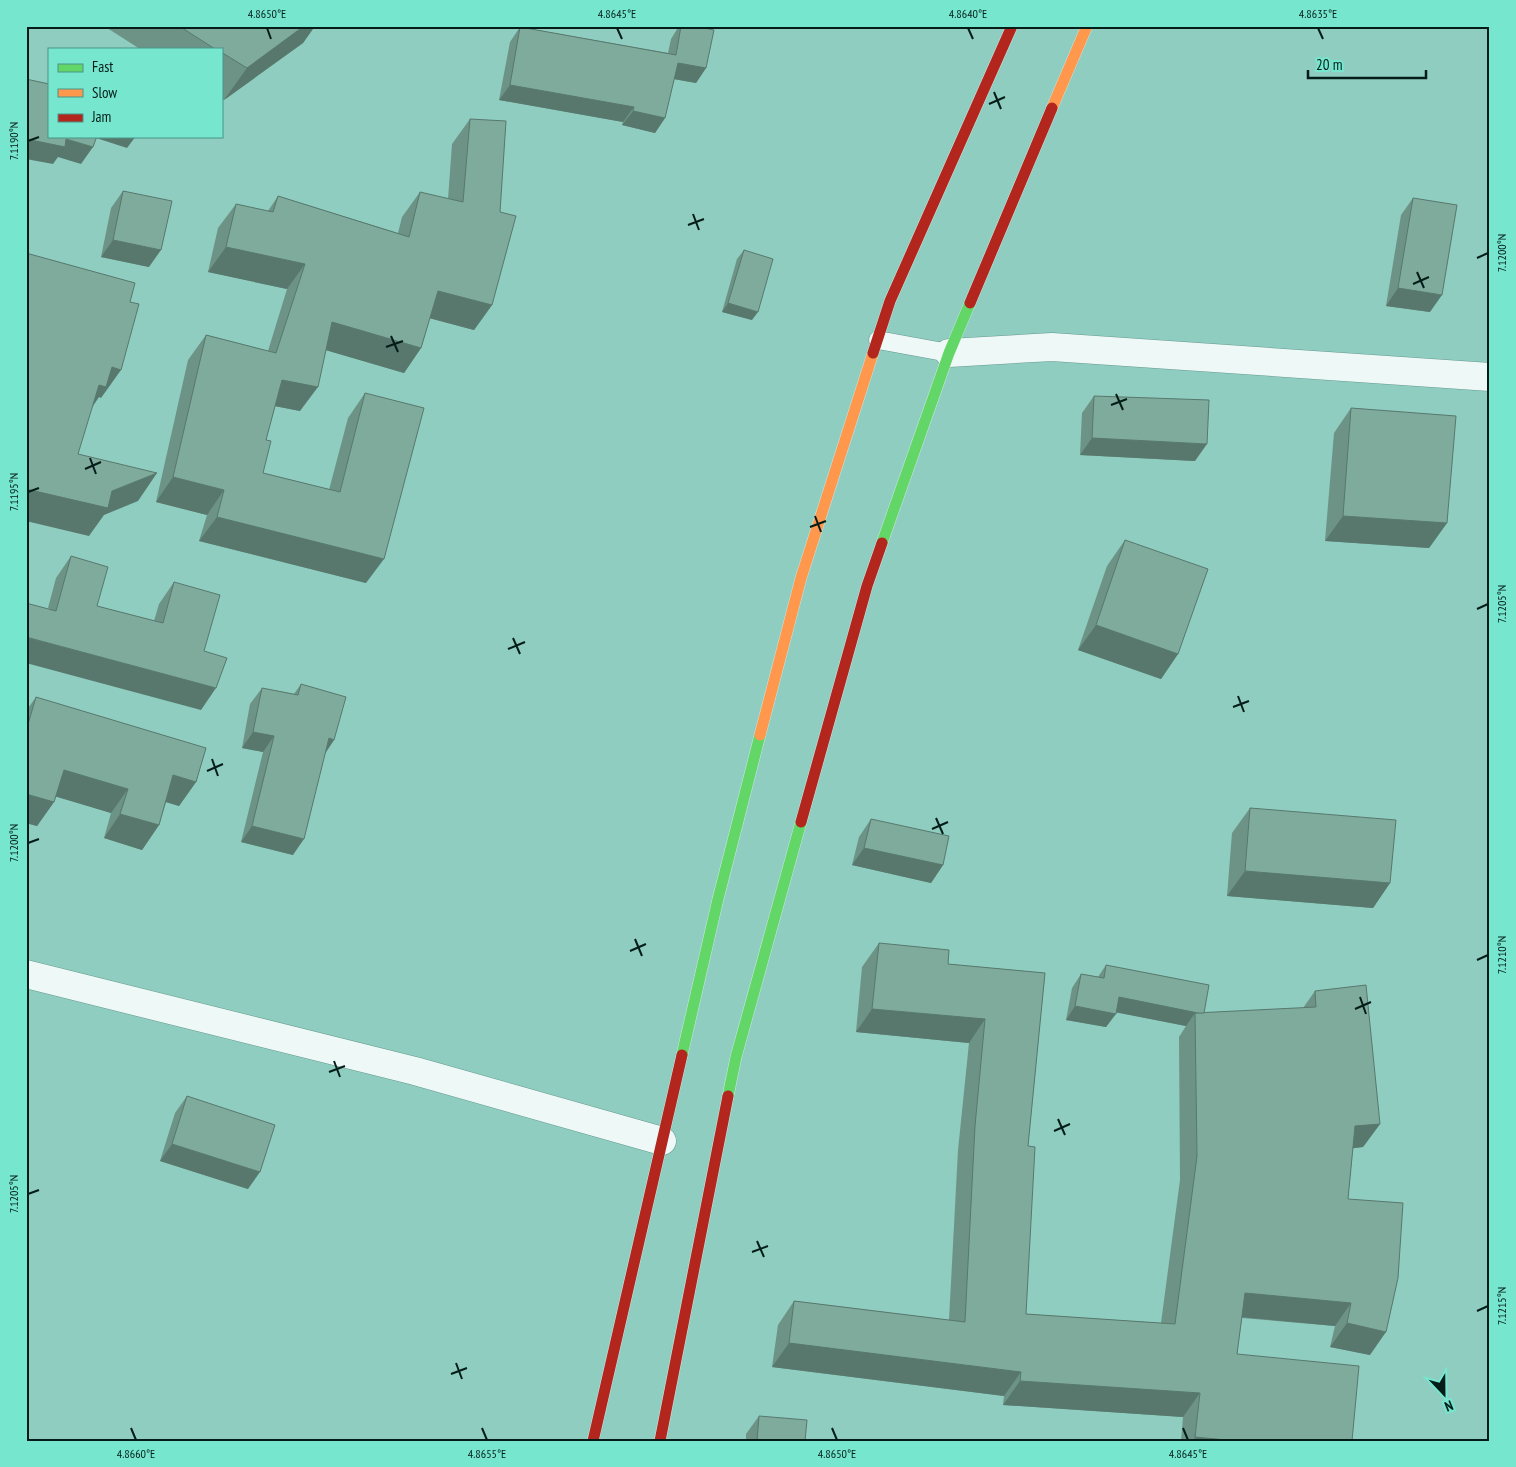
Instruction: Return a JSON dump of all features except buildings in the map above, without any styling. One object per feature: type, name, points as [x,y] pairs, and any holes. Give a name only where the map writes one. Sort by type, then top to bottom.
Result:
[{"type":"main road","points":[[593,1441],[609,1379],[718,899],[801,578],[890,301],[1012,26]]},
{"type":"main road","points":[[660,1441],[736,1057],[868,586],[949,353],[1087,26]]},
{"type":"street","points":[[949,353],[1052,347],[1490,377]]},
{"type":"street","points":[[26,974],[415,1071],[662,1141]]},
{"type":"lane","points":[[878,340],[949,353]]},
{"type":"traffic: fast","points":[[882,543],[949,353],[970,303]]},
{"type":"traffic: fast","points":[[682,1055],[718,899],[760,735]]},
{"type":"traffic: fast","points":[[728,1096],[736,1057],[801,822]]},
{"type":"traffic: slow","points":[[1052,108],[1087,26]]},
{"type":"traffic: slow","points":[[760,735],[801,578],[873,353]]},
{"type":"traffic: jam","points":[[873,353],[890,301],[1012,26]]},
{"type":"traffic: jam","points":[[970,303],[1052,108]]},
{"type":"traffic: jam","points":[[801,822],[867,586],[882,543]]},
{"type":"traffic: jam","points":[[593,1441],[682,1055]]},
{"type":"traffic: jam","points":[[660,1441],[728,1096]]}]
